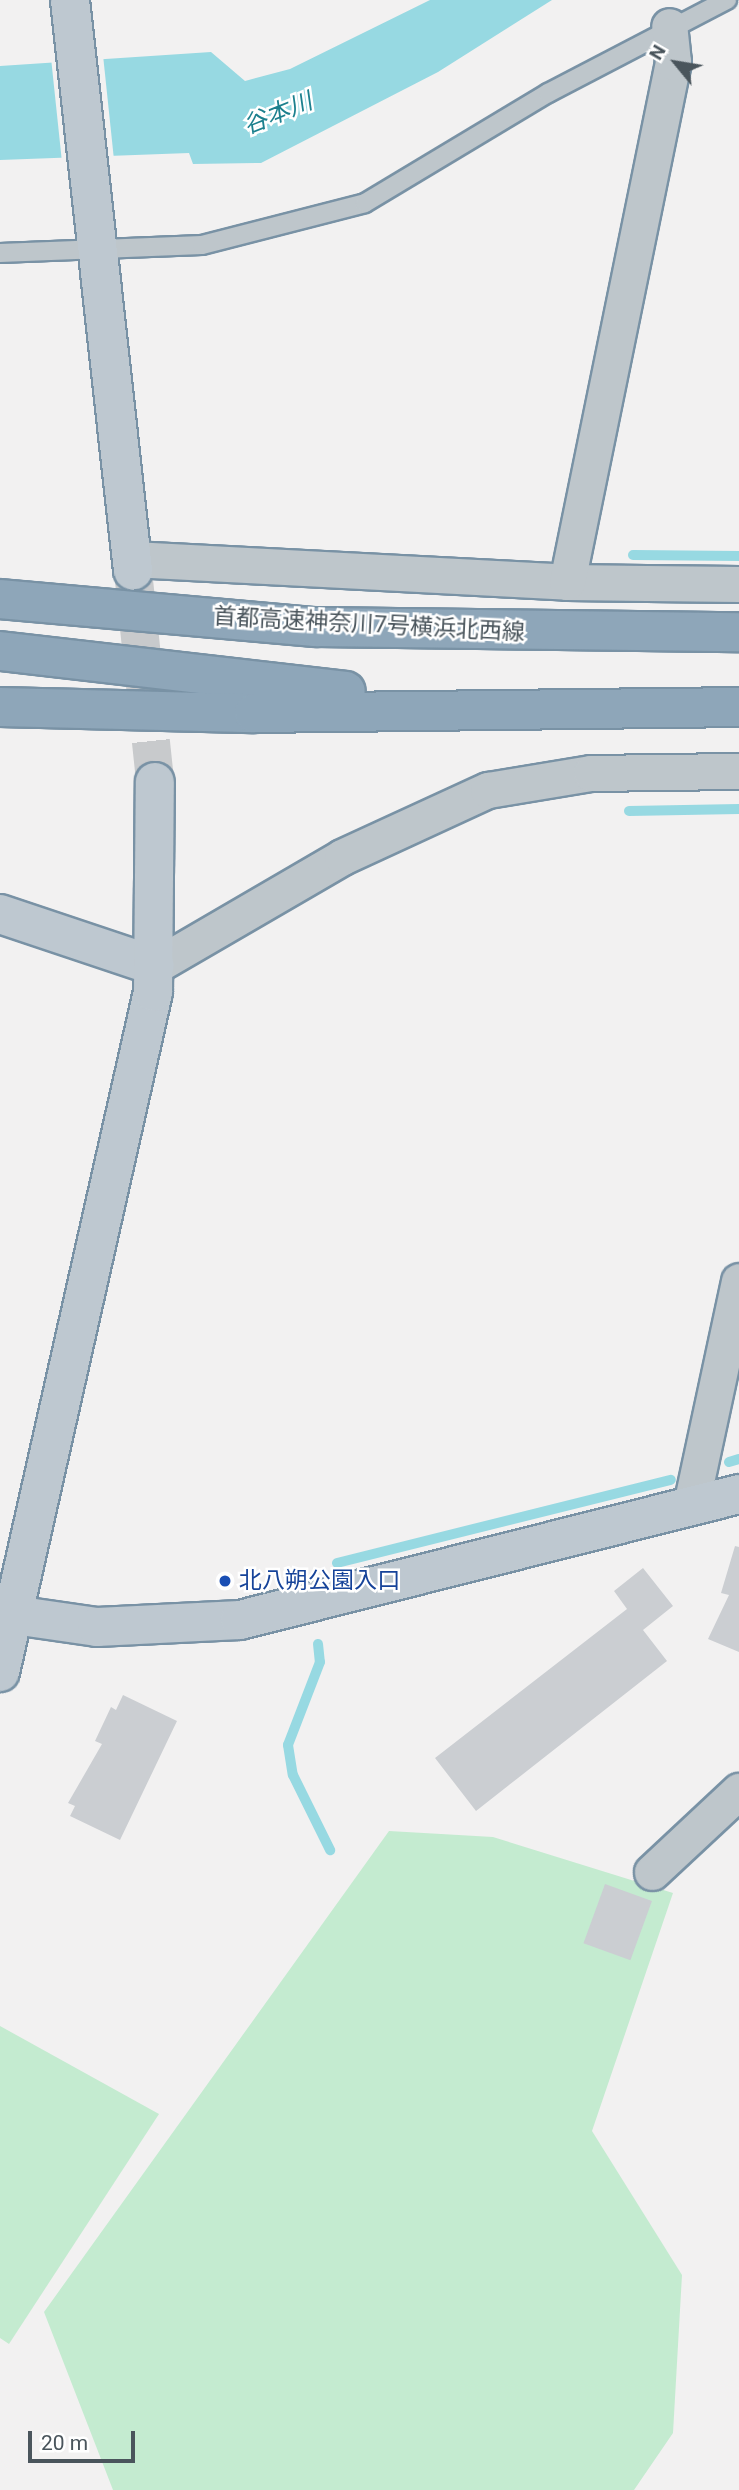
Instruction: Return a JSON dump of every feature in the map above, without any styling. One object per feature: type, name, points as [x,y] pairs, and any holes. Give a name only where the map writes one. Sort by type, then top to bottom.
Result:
[{"type":"highway","name":"首都高速神奈川7号横浜北西線","points":[[0,599],[316,627],[739,632]]},
{"type":"highway","points":[[0,651],[536,709]]},
{"type":"highway","points":[[0,707],[254,713],[739,708]]},
{"type":"street","points":[[70,0],[132,565],[567,582],[739,584]]},
{"type":"street","points":[[567,582],[673,62],[669,26]]},
{"type":"street","points":[[0,914],[155,966],[342,857],[488,790],[590,773],[739,771]]},
{"type":"street","points":[[0,1672],[4,1614],[155,966],[155,782]]},
{"type":"street","points":[[691,1505],[739,1281]]},
{"type":"street","points":[[4,1614],[97,1627],[240,1620],[739,1494]]},
{"type":"street","points":[[652,1871],[739,1791]]},
{"type":"lane","points":[[0,253],[98,244],[202,246],[365,203],[669,26],[727,0]]},
{"type":"green space","points":[[389,1831],[493,1837],[673,1893],[592,2131],[682,2275],[673,2433],[634,2490],[113,2490],[44,2312]]},
{"type":"green space","points":[[0,2026],[159,2114],[9,2344],[0,2338]]},
{"type":"water","name":"谷本川","points":[[430,0],[552,0],[438,72],[261,163],[193,164],[189,153],[0,160],[0,66],[211,52],[245,81],[290,69]]},
{"type":"pier","points":[[103,55],[114,161],[62,167],[51,60]]},
{"type":"building","points":[[735,1546],[739,1547],[739,1652],[708,1639],[729,1595],[721,1593]]},
{"type":"building","points":[[643,1568],[673,1606],[643,1630],[667,1661],[476,1811],[435,1758],[627,1609],[614,1591]]},
{"type":"building","points":[[123,1695],[177,1721],[120,1840],[70,1816],[75,1806],[68,1803],[102,1744],[95,1741],[111,1707],[116,1710]]},
{"type":"building","points":[[605,1884],[652,1901],[630,1960],[583,1943]]},
{"type":"waterway","points":[[633,555],[739,556]]},
{"type":"waterway","points":[[629,811],[739,809]]},
{"type":"waterway","points":[[729,1462],[739,1459]]},
{"type":"waterway","points":[[337,1563],[671,1480]]},
{"type":"waterway","points":[[318,1644],[320,1662],[288,1745],[293,1775],[330,1850]]},
{"type":"tunnel","points":[[133,571],[155,782]]},
{"type":"place","name":"北八朔公園入口","points":[[225,1581]]}]
